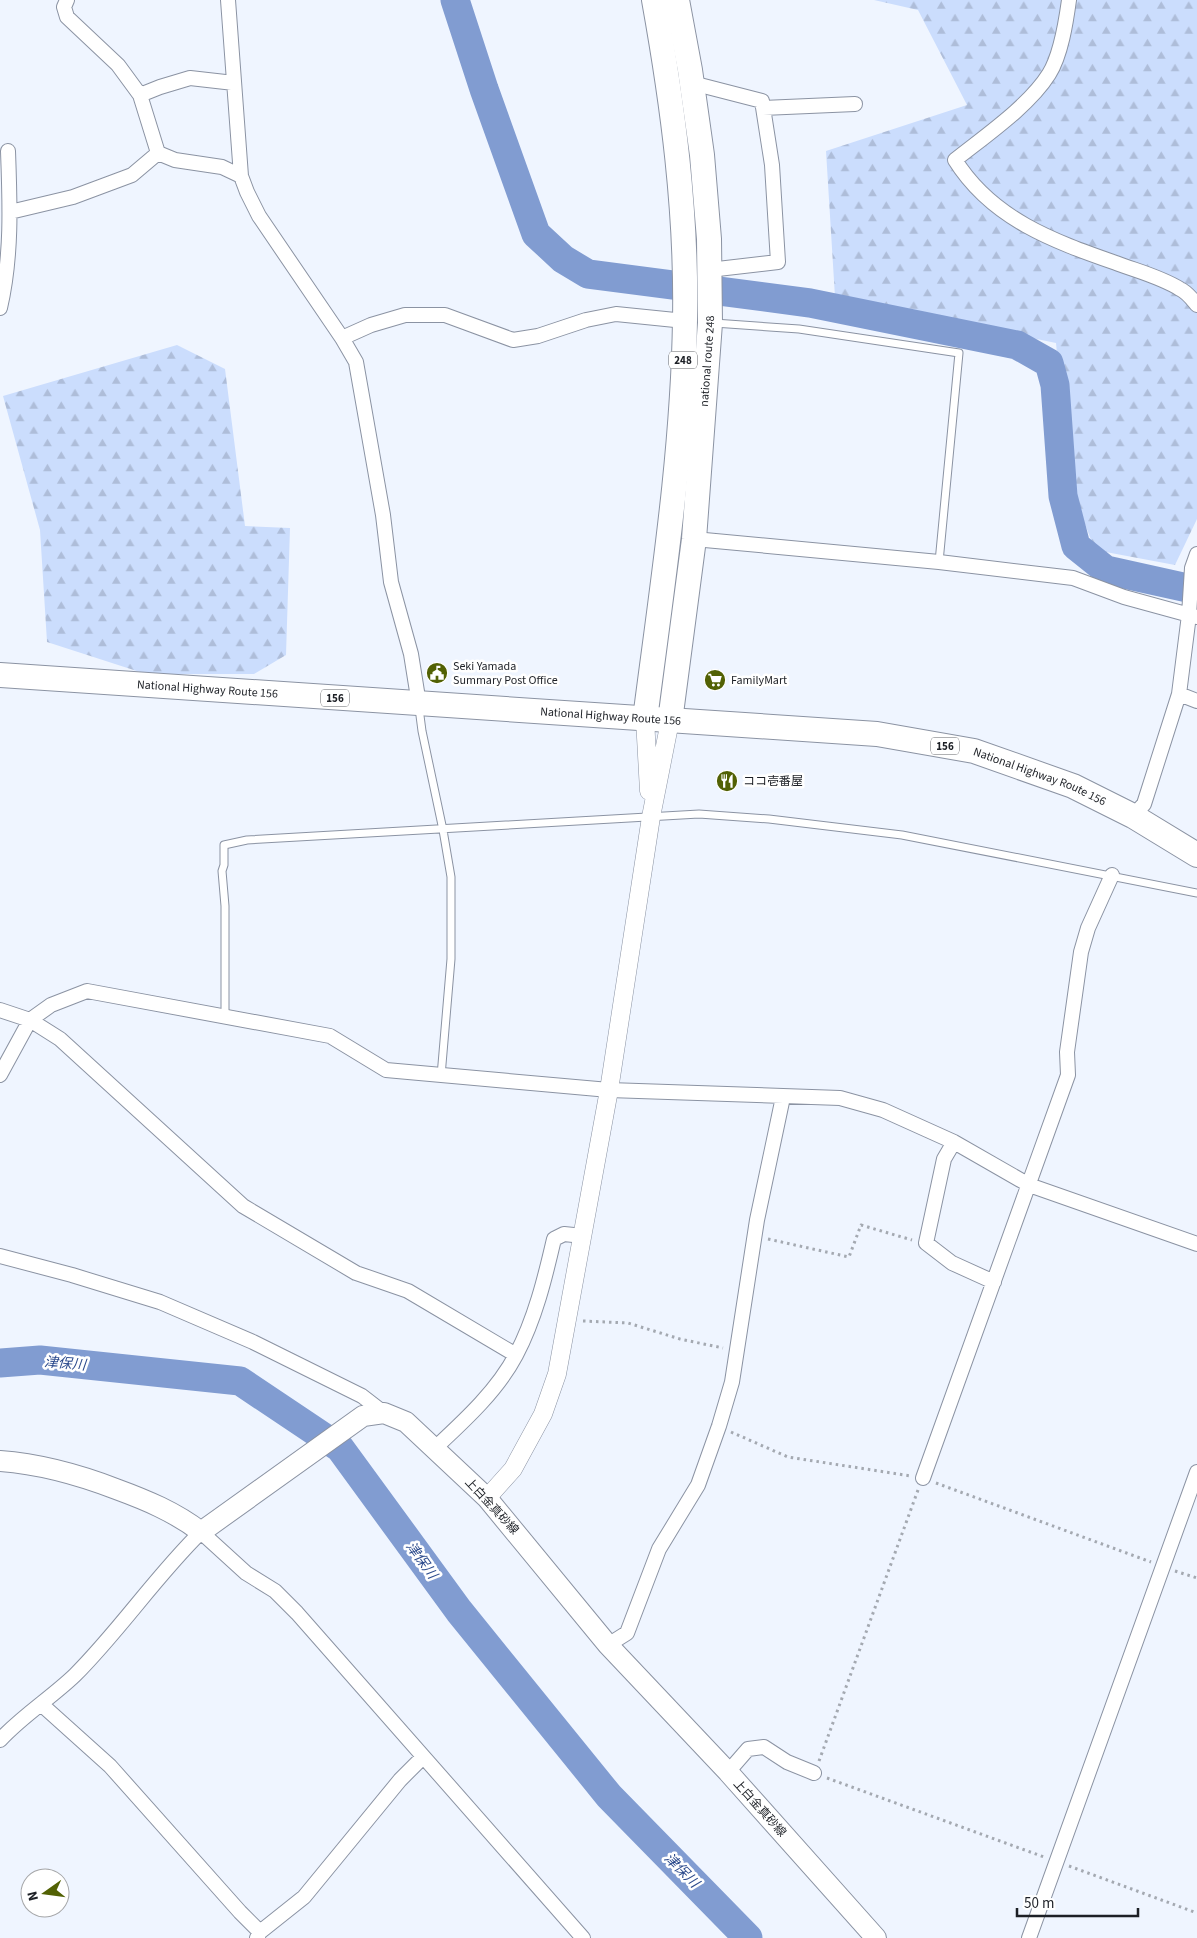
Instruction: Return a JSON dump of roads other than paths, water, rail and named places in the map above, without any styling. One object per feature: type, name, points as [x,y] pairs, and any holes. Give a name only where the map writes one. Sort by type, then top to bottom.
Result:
[{"type":"highway","name":"national route 248","points":[[645,719],[669,536],[679,428],[685,320],[684,239],[677,156],[667,71],[654,0]]},
{"type":"highway","name":"national route 248","points":[[670,721],[694,539],[710,323],[709,270],[702,155],[678,0]]},
{"type":"highway","name":"National Highway Route 156","points":[[0,675],[878,734],[974,751],[1073,786],[1134,816],[1197,855]]},
{"type":"main road","points":[[0,1461],[28,1463],[74,1473],[147,1501],[189,1522],[206,1528],[363,1416],[384,1413]]},
{"type":"main road","name":"上白金真砂線","points":[[384,1413],[406,1422],[487,1498],[608,1645],[728,1772],[876,1938]]},
{"type":"street","points":[[67,0],[64,7],[67,17],[118,65],[140,95],[158,153]]},
{"type":"street","points":[[228,0],[241,176],[259,216],[342,338],[356,362],[383,515],[391,582],[411,654],[419,704]]},
{"type":"street","points":[[1069,0],[1064,35],[1050,73],[1032,95],[1006,119],[955,160],[965,176],[989,200],[1025,227],[1069,247],[1155,277],[1182,290],[1197,305]]},
{"type":"street","points":[[140,95],[160,86],[190,78],[234,84]]},
{"type":"street","points":[[692,83],[762,101],[772,165],[778,262],[709,270]]},
{"type":"street","points":[[763,108],[855,104]]},
{"type":"street","points":[[0,308],[7,279],[10,212],[8,151]]},
{"type":"street","points":[[158,153],[175,160],[222,167],[241,176]]},
{"type":"street","points":[[10,212],[73,197],[132,175],[158,153]]},
{"type":"street","points":[[342,338],[371,325],[405,315],[445,315],[513,340],[538,336],[586,320],[616,314],[685,320]]},
{"type":"street","points":[[694,539],[939,562],[1073,578],[1124,598],[1192,613]]},
{"type":"street","points":[[1134,816],[1144,804],[1179,694],[1192,613],[1192,568],[1197,554]]},
{"type":"street","points":[[1179,694],[1197,701]]},
{"type":"street","points":[[645,719],[651,817]]},
{"type":"street","points":[[487,1498],[513,1469],[543,1414],[557,1374],[609,1090],[651,817],[670,721]]},
{"type":"street","points":[[923,1478],[1068,1075],[1068,1052],[1081,952],[1088,928],[1112,875]]},
{"type":"street","points":[[0,1075],[30,1020],[51,1005],[87,991],[330,1036],[386,1070],[609,1090],[840,1098],[883,1110],[954,1142],[1030,1185],[1197,1244]]},
{"type":"street","points":[[0,1010],[30,1020],[60,1039],[243,1206],[356,1273],[408,1291],[516,1355]]},
{"type":"street","points":[[608,1645],[628,1633],[659,1549],[698,1485],[719,1426],[732,1382],[757,1220],[783,1097]]},
{"type":"street","points":[[954,1142],[944,1159],[926,1243],[952,1263],[994,1282]]},
{"type":"street","points":[[435,1448],[485,1397],[516,1355],[532,1318],[554,1239],[564,1234],[583,1236]]},
{"type":"street","points":[[0,1256],[72,1274],[160,1302],[253,1342],[362,1396],[384,1413]]},
{"type":"street","points":[[1029,1938],[1197,1472]]},
{"type":"street","points":[[0,1740],[13,1726],[74,1675],[115,1630],[181,1551],[206,1528],[246,1572],[275,1591],[297,1613],[583,1938]]},
{"type":"street","points":[[40,1704],[110,1766],[240,1912],[258,1935],[304,1897],[400,1780],[423,1757]]},
{"type":"street","points":[[728,1772],[748,1749],[764,1747],[787,1762],[814,1774]]},
{"type":"lane","points":[[710,323],[799,329],[959,353],[939,562]]},
{"type":"lane","points":[[419,704],[422,731],[451,877],[451,950],[441,1076]]},
{"type":"lane","points":[[225,1017],[225,906],[222,871],[224,865],[224,845],[246,840],[699,814],[769,819],[902,835],[1197,893]]},
{"type":"waterway","points":[[455,0],[484,89],[536,234],[563,259],[588,274],[810,303],[1017,345],[1049,363],[1055,385],[1063,496],[1076,546],[1106,570],[1197,590]]},
{"type":"waterway","name":"津保川","points":[[0,1363],[40,1360],[240,1381],[340,1448],[459,1611],[609,1796],[748,1938]]},
{"type":"place","name":"Seki Yamada Summary Post Office","points":[[437,673]]},
{"type":"place","name":"FamilyMart","points":[[715,680]]},
{"type":"place","name":"ココ壱番屋","points":[[727,781]]}]
